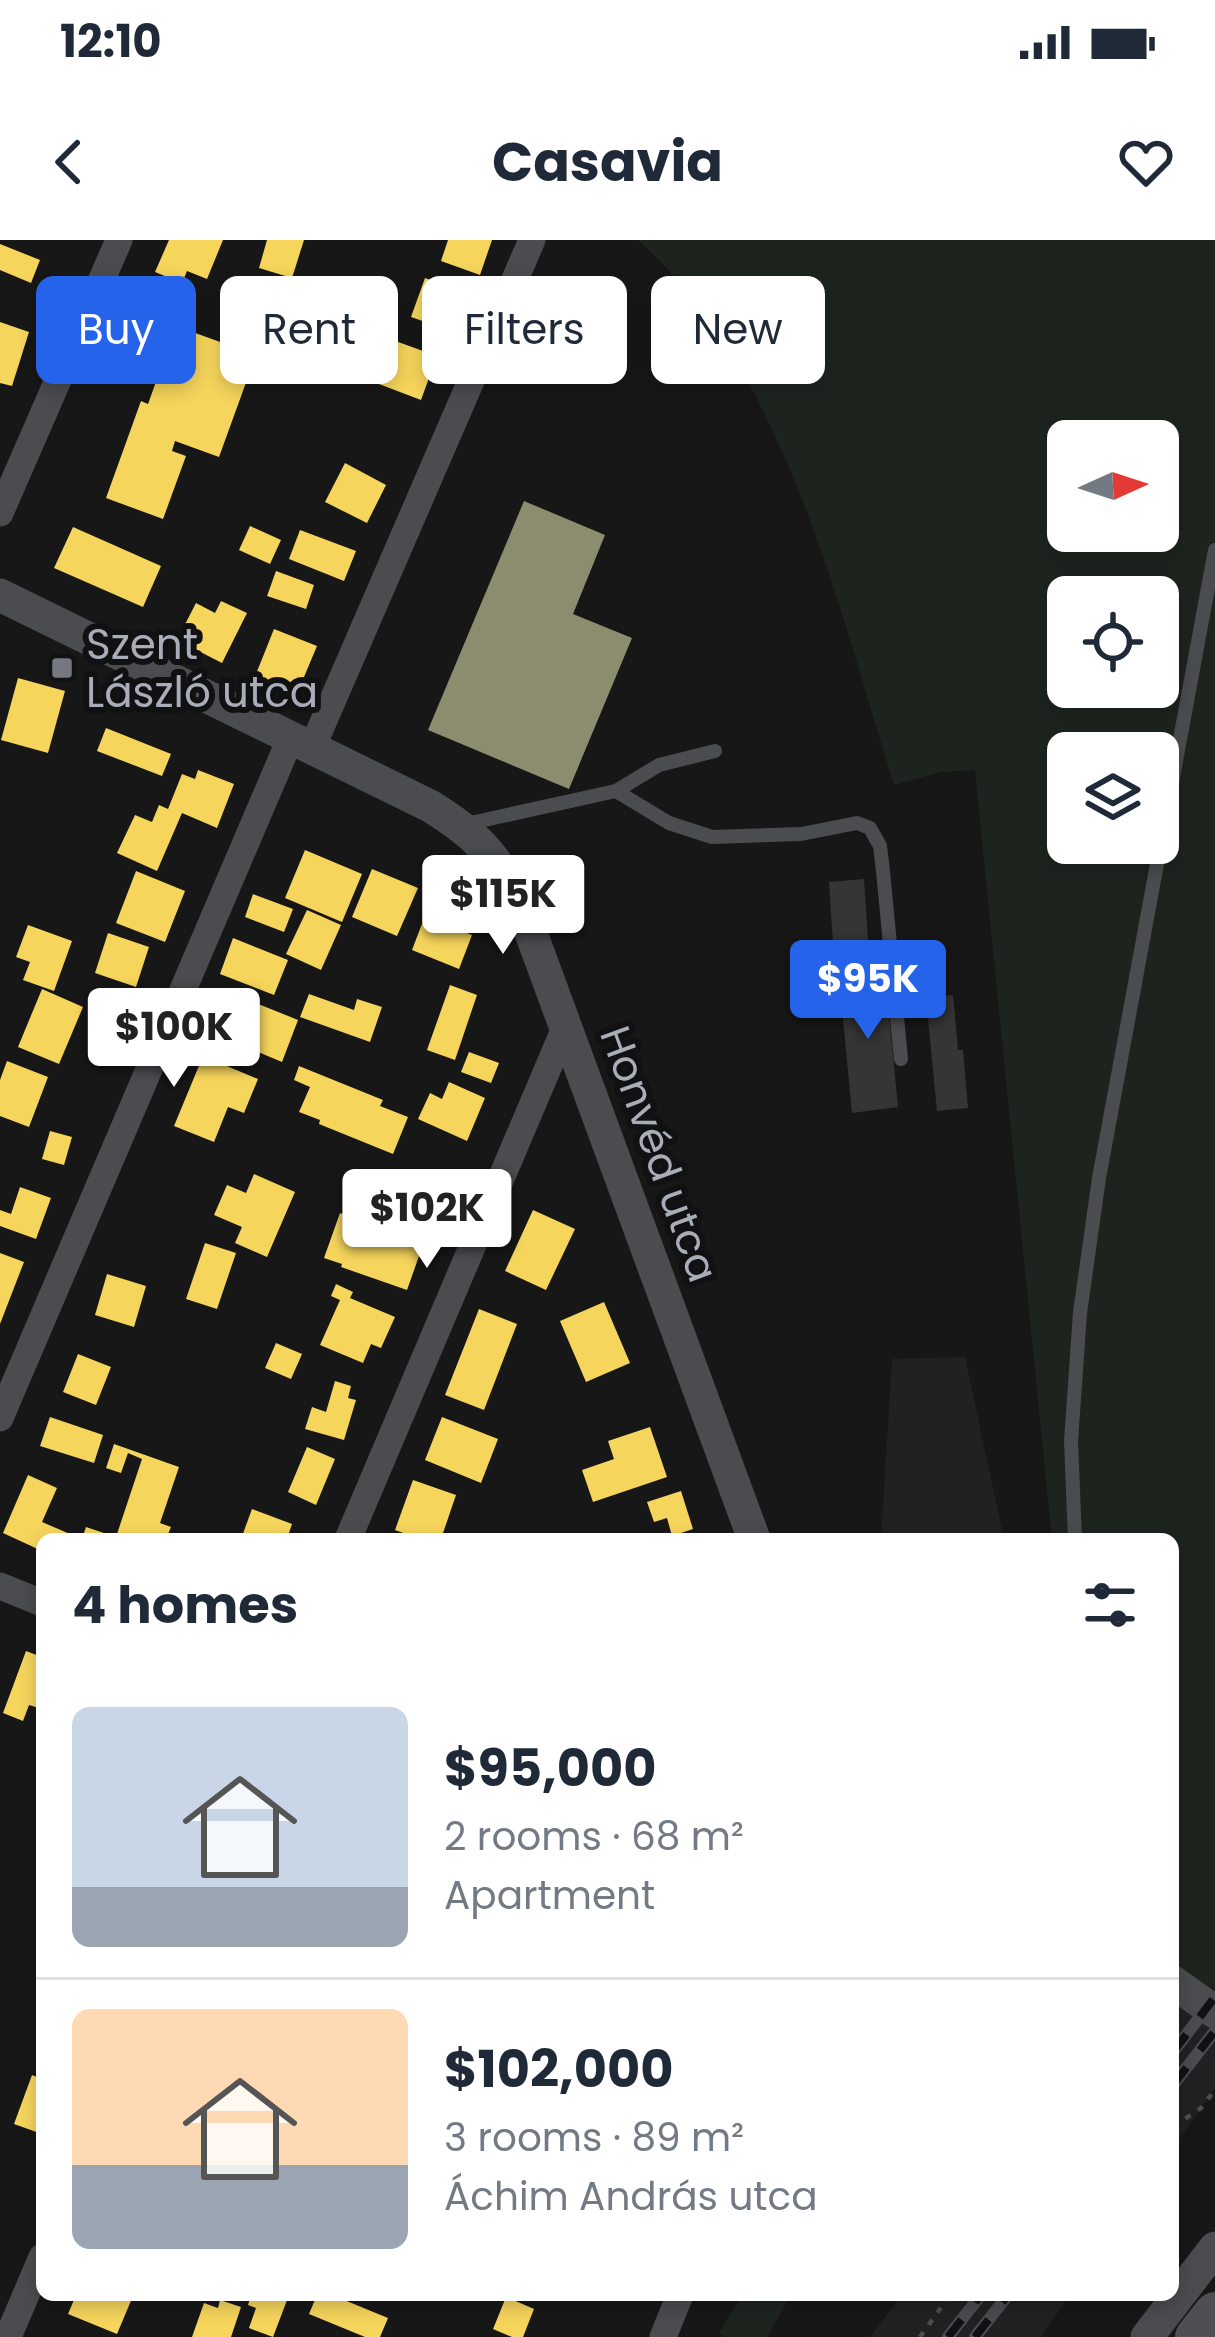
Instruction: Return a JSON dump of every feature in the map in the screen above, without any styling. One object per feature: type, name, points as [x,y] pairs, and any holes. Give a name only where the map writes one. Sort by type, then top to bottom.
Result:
[{"type":"main road","points":[[1196,2337],[1215,2313]]},
{"type":"street","points":[[0,513],[119,240]]},
{"type":"street","points":[[0,1418],[301,742],[532,240]]},
{"type":"street","name":"Honvéd utca","points":[[0,595],[430,806],[461,825],[497,860],[518,895],[752,1533]]},
{"type":"street","points":[[351,1533],[565,1028]]},
{"type":"street","points":[[0,1586],[36,1601]]},
{"type":"street","points":[[1179,1986],[1215,2012]]},
{"type":"street","points":[[1179,2296],[1215,2248]]},
{"type":"street","points":[[8,2337],[36,2271]]},
{"type":"street","points":[[663,2337],[678,2301]]},
{"type":"street","points":[[1148,2337],[1175,2301]]},
{"type":"lane","points":[[1075,1533],[1071,1441],[1080,1312],[1100,1178],[1215,550]]},
{"type":"lane","points":[[461,825],[616,790],[659,765],[716,751]]},
{"type":"lane","points":[[616,790],[669,823],[712,837],[801,833],[857,823],[870,828],[880,846],[901,1059]]},
{"type":"path","points":[[1179,2123],[1202,2108],[1215,2090]]},
{"type":"path","points":[[920,2337],[946,2301]]},
{"type":"shaded area","points":[[638,240],[1215,240],[1215,1982],[1201,2002],[1179,1986],[1179,1533],[1051,1533],[975,770],[941,772],[894,785],[827,567],[769,422],[748,384],[825,384],[825,276],[672,276]]},
{"type":"shaded area","points":[[965,1357],[1003,1533],[881,1533],[892,1359]]},
{"type":"shaded area","points":[[1215,1982],[1215,2088],[1179,2139],[1179,1987],[1201,2002]]},
{"type":"shaded area","points":[[738,2301],[788,2301],[767,2337],[719,2333]]},
{"type":"shaded area","points":[[897,2301],[1066,2301],[1041,2337],[870,2337]]},
{"type":"building: Homes","points":[[169,240],[223,240],[207,279],[187,271],[185,276],[155,272]]},
{"type":"building: Homes","points":[[267,240],[304,240],[293,276],[259,268]]},
{"type":"building: Homes","points":[[448,240],[492,240],[480,275],[441,261]]},
{"type":"building: Homes","points":[[0,244],[40,260],[31,283],[0,270]]},
{"type":"building: Homes","points":[[422,286],[422,321],[411,317]]},
{"type":"building: Homes","points":[[0,322],[29,332],[12,386],[0,383]]},
{"type":"building: Homes","points":[[196,333],[220,342],[220,384],[245,384],[219,457],[175,441],[172,451],[186,456],[163,519],[106,498],[141,401],[148,404],[155,384],[196,384]]},
{"type":"building: Homes","points":[[398,342],[422,351],[422,384],[427,384],[421,400],[379,384],[398,384]]},
{"type":"building: Homes","points":[[345,463],[386,485],[367,523],[325,502]]},
{"type":"building: Homes","points":[[250,526],[281,540],[270,564],[239,550]]},
{"type":"building: Homes","points":[[73,527],[161,566],[143,607],[54,568]]},
{"type":"building: Homes","points":[[300,530],[356,551],[344,581],[289,559]]},
{"type":"building: Homes","points":[[276,571],[314,585],[306,609],[267,596]]},
{"type":"building: Homes","points":[[221,601],[247,613],[222,663],[177,640],[196,603],[215,613]]},
{"type":"building: Homes","points":[[274,629],[317,646],[296,696],[254,679]]},
{"type":"building: Homes","points":[[18,678],[65,691],[48,753],[1,740]]},
{"type":"building: Homes","points":[[106,728],[171,754],[162,776],[97,751]]},
{"type":"building: Homes","points":[[198,770],[234,784],[217,828],[182,813],[157,871],[117,853],[135,815],[152,822],[159,805],[168,809],[182,774],[195,779]]},
{"type":"building: Homes","points":[[305,850],[362,874],[342,922],[285,898]]},
{"type":"building: Homes","points":[[372,869],[418,888],[397,936],[352,917]]},
{"type":"building: Homes","points":[[136,871],[185,891],[165,942],[116,923]]},
{"type":"building: Homes","points":[[253,894],[293,909],[284,932],[245,917]]},
{"type":"building: Homes","points":[[307,910],[341,925],[321,970],[286,954]]},
{"type":"building: Homes","points":[[425,916],[472,935],[459,969],[412,950]]},
{"type":"building: Homes","points":[[28,925],[72,941],[54,991],[23,980],[30,962],[16,957]]},
{"type":"building: Homes","points":[[108,933],[149,947],[136,987],[95,973]]},
{"type":"building: Homes","points":[[233,938],[288,960],[274,995],[220,974]]},
{"type":"building: Homes","points":[[450,985],[477,995],[455,1060],[427,1050]]},
{"type":"building: Homes","points":[[42,989],[83,1007],[59,1064],[18,1047]]},
{"type":"building: Homes","points":[[234,994],[298,1020],[282,1062],[217,1035]]},
{"type":"building: Homes","points":[[309,994],[354,1010],[357,999],[382,1007],[370,1042],[300,1017]]},
{"type":"building: Homes","points":[[469,1052],[499,1063],[491,1083],[461,1072]]},
{"type":"building: Homes","points":[[203,1056],[258,1079],[244,1113],[228,1107],[214,1142],[174,1126]]},
{"type":"building: Homes","points":[[7,1061],[48,1077],[29,1127],[0,1116],[0,1080]]},
{"type":"building: Homes","points":[[299,1066],[383,1100],[380,1106],[408,1117],[393,1154],[299,1112],[310,1087],[294,1080]]},
{"type":"building: Homes","points":[[449,1082],[485,1098],[467,1141],[418,1119],[430,1093],[442,1099]]},
{"type":"building: Homes","points":[[50,1131],[72,1137],[64,1165],[42,1159]]},
{"type":"building: Homes","points":[[254,1174],[295,1192],[267,1257],[235,1243],[242,1227],[214,1215],[227,1185],[246,1193]]},
{"type":"building: Homes","points":[[20,1187],[51,1198],[36,1239],[0,1226],[0,1210],[11,1214]]},
{"type":"building: Homes","points":[[533,1210],[575,1229],[546,1290],[505,1271]]},
{"type":"building: Homes","points":[[340,1213],[424,1242],[407,1290],[324,1258]]},
{"type":"building: Homes","points":[[205,1243],[236,1253],[217,1309],[186,1299]]},
{"type":"building: Homes","points":[[0,1253],[24,1262],[0,1324]]},
{"type":"building: Homes","points":[[107,1274],[146,1286],[134,1327],[95,1315]]},
{"type":"building: Homes","points":[[336,1284],[353,1292],[350,1298],[395,1317],[381,1348],[371,1344],[363,1363],[320,1345],[340,1300],[331,1296]]},
{"type":"building: Homes","points":[[604,1302],[630,1363],[586,1382],[560,1321]]},
{"type":"building: Homes","points":[[479,1309],[517,1324],[484,1410],[445,1395]]},
{"type":"building: Homes","points":[[276,1343],[302,1354],[291,1379],[265,1368]]},
{"type":"building: Homes","points":[[78,1354],[111,1367],[96,1405],[63,1392]]},
{"type":"building: Homes","points":[[335,1381],[351,1386],[348,1398],[356,1400],[344,1440],[305,1429],[312,1407],[326,1412]]},
{"type":"building: Homes","points":[[50,1417],[103,1435],[94,1463],[40,1446]]},
{"type":"building: Homes","points":[[442,1417],[498,1439],[481,1483],[425,1460]]},
{"type":"building: Homes","points":[[650,1427],[667,1477],[593,1502],[582,1470],[614,1459],[608,1441]]},
{"type":"building: Homes","points":[[114,1444],[179,1467],[160,1523],[171,1527],[168,1533],[117,1533],[142,1459],[128,1453],[121,1473],[106,1468]]},
{"type":"building: Homes","points":[[307,1447],[335,1459],[316,1505],[288,1492]]},
{"type":"building: Homes","points":[[28,1475],[57,1488],[42,1522],[68,1533],[36,1533],[36,1548],[3,1533]]},
{"type":"building: Homes","points":[[413,1480],[456,1495],[443,1533],[395,1530]]},
{"type":"building: Homes","points":[[681,1491],[693,1529],[671,1533],[667,1518],[654,1522],[647,1502]]},
{"type":"building: Homes","points":[[252,1509],[292,1524],[289,1533],[243,1533]]},
{"type":"building: Homes","points":[[26,1651],[36,1655],[36,1707],[29,1705],[23,1721],[3,1713]]},
{"type":"building: Homes","points":[[32,2075],[36,2077],[36,2132],[14,2124]]},
{"type":"building: Homes","points":[[73,2301],[131,2301],[117,2334],[68,2314]]},
{"type":"building: Homes","points":[[220,2301],[241,2307],[231,2337],[192,2337],[204,2303],[218,2308]]},
{"type":"building: Homes","points":[[249,2301],[287,2301],[273,2337],[249,2328],[256,2308],[248,2305]]},
{"type":"building: Homes","points":[[314,2301],[347,2301],[388,2318],[380,2337],[365,2337],[309,2314]]},
{"type":"building: Homes","points":[[504,2301],[534,2309],[523,2337],[493,2329]]},
{"type":"building: Industry","points":[[524,501],[605,535],[573,614],[632,638],[569,789],[428,730]]},
{"type":"building: Other","points":[[864,879],[869,955],[834,958],[829,882]]},
{"type":"building: Other","points":[[885,972],[898,1107],[852,1113],[839,977]]},
{"type":"building: Other","points":[[953,995],[968,1108],[937,1111],[926,998]]},
{"type":"railway","points":[[1179,2044],[1215,1997]]},
{"type":"railway","points":[[1179,2077],[1215,2031]]},
{"type":"railway","points":[[948,2337],[976,2301]]},
{"type":"railway","points":[[975,2337],[1003,2301]]},
{"type":"place","name":"Szent László utca","points":[[62,668]]}]
